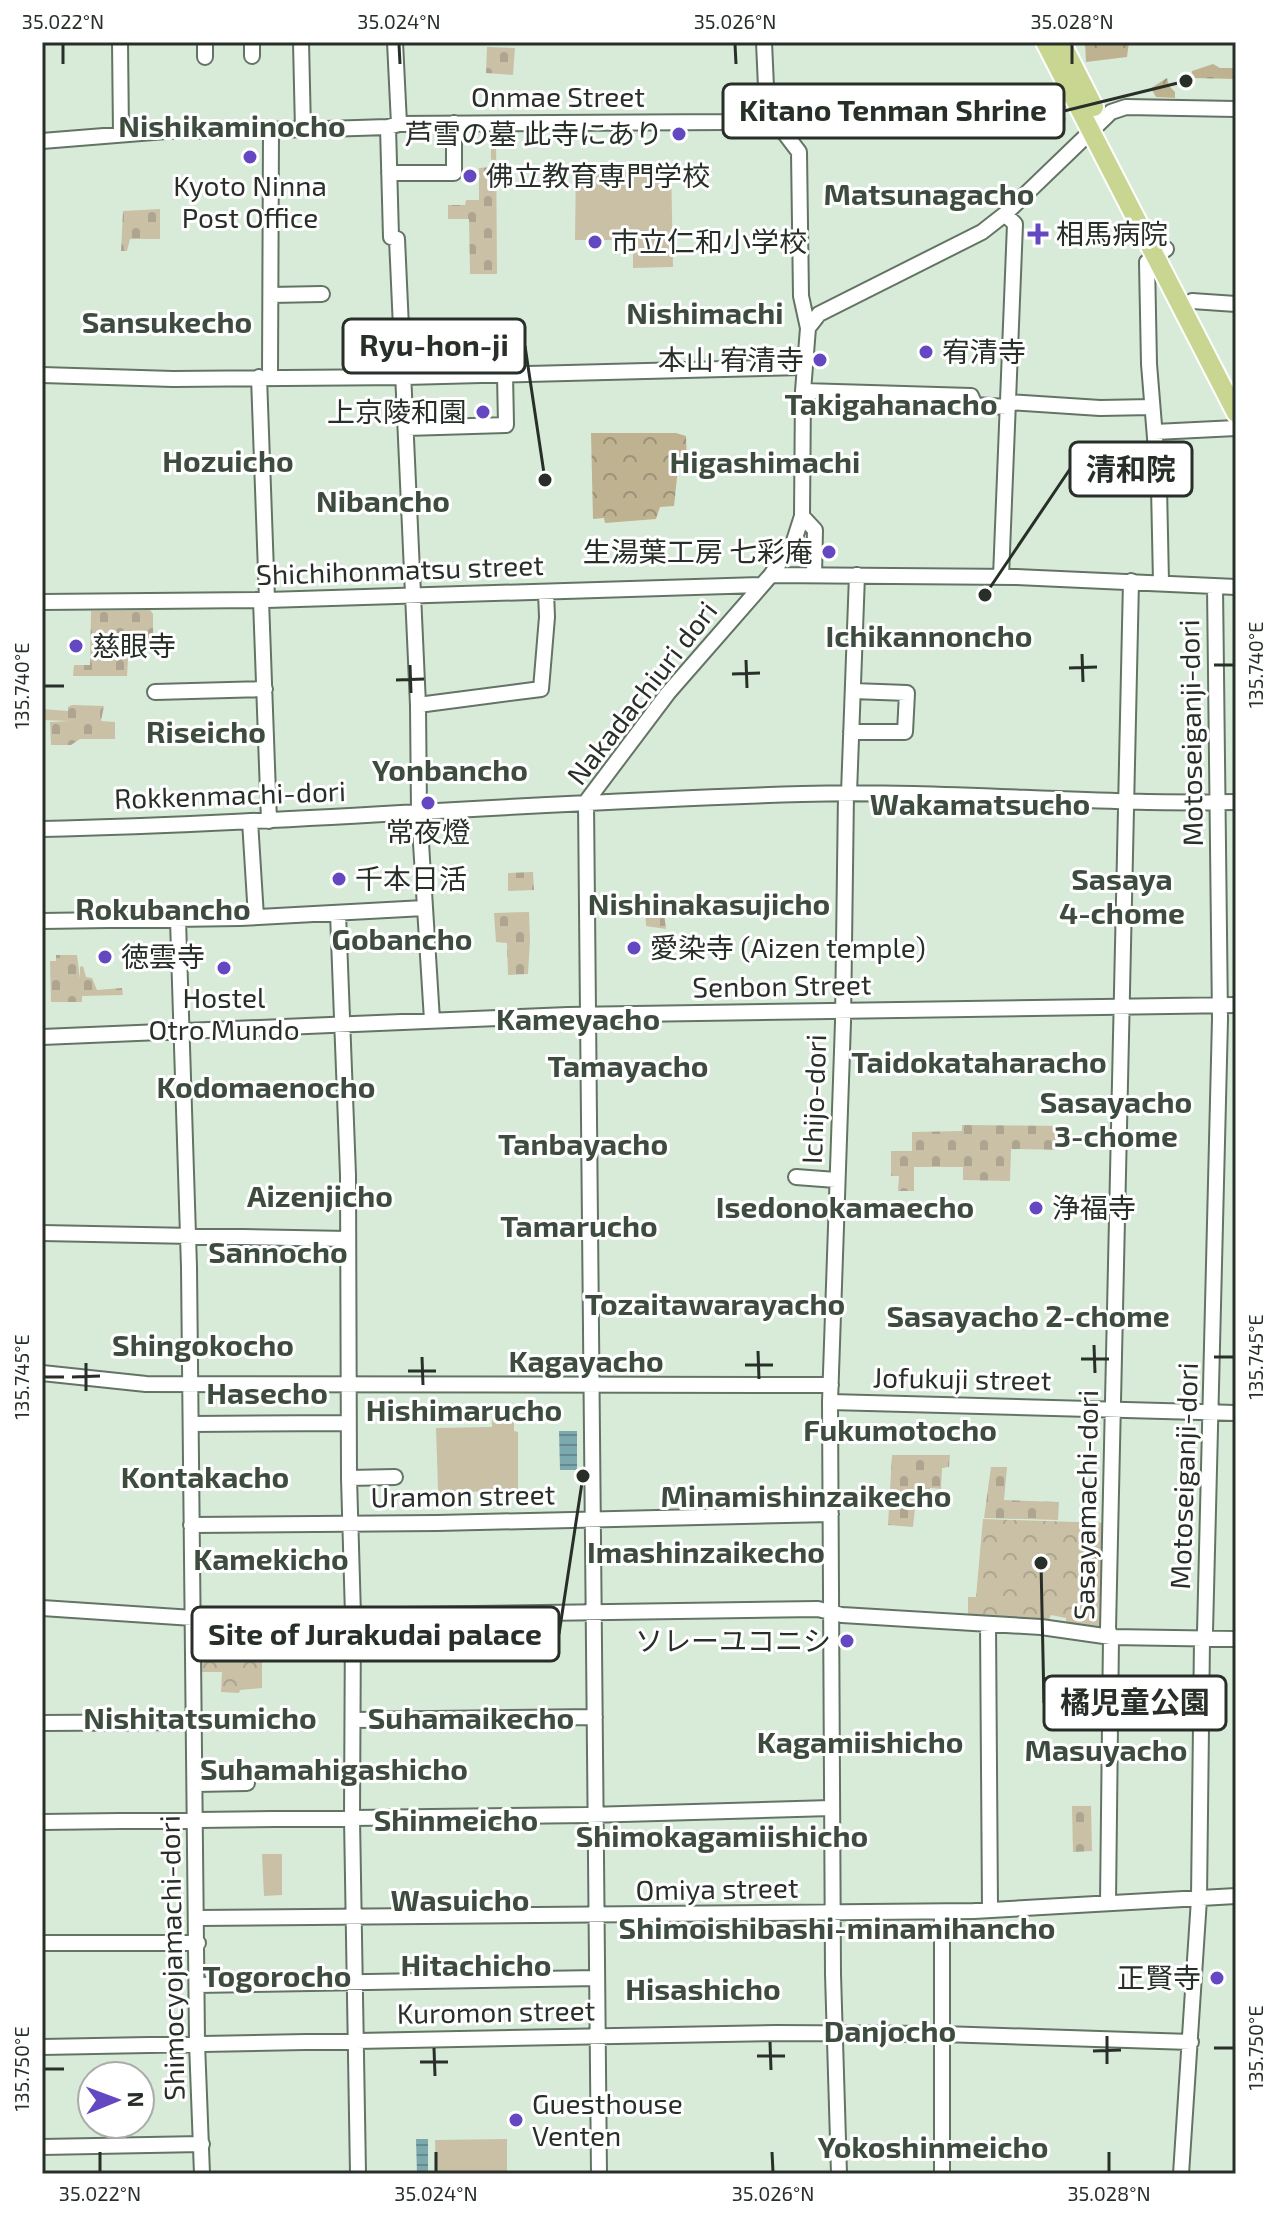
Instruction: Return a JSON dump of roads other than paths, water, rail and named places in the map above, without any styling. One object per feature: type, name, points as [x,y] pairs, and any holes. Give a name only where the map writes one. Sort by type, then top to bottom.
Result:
[{"type":"main road","points":[[1045,42],[1075,98],[1096,124]]},
{"type":"main road","points":[[1061,42],[1096,124],[1236,413]]},
{"type":"main road","points":[[1161,253],[1192,301],[1236,387]]},
{"type":"street","points":[[120,42],[121,134]]},
{"type":"street","points":[[301,42],[303,130]]},
{"type":"street","points":[[395,42],[389,173],[391,237],[397,239],[405,377],[418,705],[419,811],[432,1020]]},
{"type":"street","points":[[764,42],[767,110],[799,152],[801,296],[808,328],[803,391],[802,516],[815,530],[814,575]]},
{"type":"street","name":"Onmae Street","points":[[42,141],[121,134],[454,123],[729,122],[770,115],[1075,98]]},
{"type":"street","points":[[808,328],[819,314],[982,232],[1005,214],[1111,112],[1126,107],[1236,109]]},
{"type":"street","points":[[389,173],[454,173],[454,123]]},
{"type":"street","points":[[269,821],[264,600],[265,377],[271,295],[271,131]]},
{"type":"street","points":[[1001,577],[1015,224],[1005,214]]},
{"type":"street","points":[[1161,253],[1147,262],[1161,582]]},
{"type":"street","points":[[271,295],[322,294]]},
{"type":"street","points":[[1192,301],[1236,304]]},
{"type":"street","points":[[42,375],[173,379],[405,377],[804,367]]},
{"type":"street","points":[[406,428],[506,425],[505,374]]},
{"type":"street","points":[[803,391],[971,396],[975,405],[1152,407]]},
{"type":"street","points":[[1155,432],[1236,428]]},
{"type":"street","name":"Nakadachiuri dori","points":[[599,2174],[586,802],[668,693],[765,580],[794,541],[802,516]]},
{"type":"street","name":"Shichihonmatsu street","points":[[42,602],[264,600],[546,592],[814,575],[1001,577],[1236,587]]},
{"type":"street","name":"Ichijo-dori","points":[[839,2174],[831,1808],[830,1402],[857,575]]},
{"type":"street","name":"Sasayamachi-dori","points":[[1108,1902],[1111,1637],[1108,1629],[1131,581]]},
{"type":"street","name":"Motoseiganji-dori","points":[[1181,2174],[1199,1899],[1202,1639],[1205,1632],[1220,1006],[1215,586]]},
{"type":"street","points":[[418,705],[541,689],[546,592]]},
{"type":"street","points":[[155,692],[265,689]]},
{"type":"street","points":[[851,732],[905,732],[907,693],[853,691]]},
{"type":"street","name":"Rokkenmachi-dori","points":[[42,829],[269,821],[586,802],[848,793],[1124,802],[1236,802]]},
{"type":"street","points":[[250,821],[256,917]]},
{"type":"street","points":[[42,921],[178,920],[424,908]]},
{"type":"street","points":[[338,913],[348,1239],[358,2174]]},
{"type":"street","name":"Shimocyojamachi-dori","points":[[178,920],[188,1235],[197,2043],[202,2174]]},
{"type":"street","name":"Senbon Street","points":[[42,1037],[587,1014],[1121,1009],[1236,1005]]},
{"type":"street","points":[[796,1177],[836,1180]]},
{"type":"street","points":[[42,1233],[348,1239]]},
{"type":"street","name":"Jofukuji street","points":[[42,1373],[146,1384],[831,1385]]},
{"type":"street","name":"Jofukuji street","points":[[830,1402],[1236,1413]]},
{"type":"street","points":[[191,1424],[348,1423]]},
{"type":"street","points":[[349,1478],[395,1477]]},
{"type":"street","name":"Uramon street","points":[[191,1525],[831,1514]]},
{"type":"street","points":[[42,1608],[193,1618],[818,1609],[842,1615],[1041,1627],[1111,1637],[1236,1639]]},
{"type":"street","points":[[988,1624],[990,1910]]},
{"type":"street","points":[[353,1720],[595,1717]]},
{"type":"street","points":[[42,1723],[195,1722]]},
{"type":"street","points":[[196,1784],[247,1783]]},
{"type":"street","points":[[42,1822],[596,1815],[831,1808]]},
{"type":"street","name":"Omiya street","points":[[198,1918],[942,1912],[1236,1896]]},
{"type":"street","points":[[942,1912],[942,2174]]},
{"type":"street","points":[[42,1943],[198,1943]]},
{"type":"street","points":[[197,1985],[597,1978]]},
{"type":"street","name":"Kuromon street","points":[[42,2047],[834,2033],[1191,2042]]},
{"type":"street","points":[[42,2147],[202,2144]]},
{"type":"water","points":[[559,1431],[577,1431],[577,1470],[560,1470]]},
{"type":"water","points":[[416,2139],[428,2139],[428,2174],[417,2174]]},
{"type":"place","name":"Kitano Tenman Shrine","points":[[1186,81]]},
{"type":"place","name":"芦雪の墓 此寺にあり","points":[[679,134]]},
{"type":"place","name":"Kyoto Ninna Post Office","points":[[250,157]]},
{"type":"place","name":"佛立教育専門学校","points":[[470,176]]},
{"type":"place","name":"相馬病院","points":[[1038,234]]},
{"type":"place","name":"市立仁和小学校","points":[[595,242]]},
{"type":"place","name":"宥清寺","points":[[926,352]]},
{"type":"place","name":"本山 宥清寺","points":[[820,360]]},
{"type":"place","name":"上京陵和園","points":[[483,412]]},
{"type":"place","name":"Ryu-hon-ji","points":[[545,480]]},
{"type":"place","name":"生湯葉工房 七彩庵","points":[[829,552]]},
{"type":"place","name":"清和院","points":[[985,595]]},
{"type":"place","name":"慈眼寺","points":[[76,646]]},
{"type":"place","name":"常夜燈","points":[[428,803]]},
{"type":"place","name":"千本日活","points":[[339,879]]},
{"type":"place","name":"愛染寺 (Aizen temple)","points":[[634,948]]},
{"type":"place","name":"徳雲寺","points":[[105,957]]},
{"type":"place","name":"Hostel Otro Mundo","points":[[224,968]]},
{"type":"place","name":"浄福寺","points":[[1036,1208]]},
{"type":"place","name":"Site of Jurakudai palace","points":[[583,1476]]},
{"type":"place","name":"橘児童公園","points":[[1041,1563]]},
{"type":"place","name":"ソレーユコニシ","points":[[847,1641]]},
{"type":"place","name":"正賢寺","points":[[1217,1978]]},
{"type":"place","name":"Guesthouse Venten","points":[[516,2120]]},
{"type":"district","name":"Nishikaminocho","points":[[232,127]]},
{"type":"district","name":"Matsunagacho","points":[[929,195]]},
{"type":"district","name":"Nishimachi","points":[[705,314]]},
{"type":"district","name":"Sansukecho","points":[[167,323]]},
{"type":"district","name":"Takigahanacho","points":[[891,405]]},
{"type":"district","name":"Hozuicho","points":[[228,462]]},
{"type":"district","name":"Higashimachi","points":[[765,463]]},
{"type":"district","name":"Nibancho","points":[[383,502]]},
{"type":"district","name":"Ichikannoncho","points":[[929,637]]},
{"type":"district","name":"Riseicho","points":[[206,733]]},
{"type":"district","name":"Yonbancho","points":[[450,771]]},
{"type":"district","name":"Wakamatsucho","points":[[980,805]]},
{"type":"district","name":"Sasaya 4-chome","points":[[1122,897]]},
{"type":"district","name":"Nishinakasujicho","points":[[709,905]]},
{"type":"district","name":"Rokubancho","points":[[163,910]]},
{"type":"district","name":"Gobancho","points":[[402,940]]},
{"type":"district","name":"Kameyacho","points":[[578,1020]]},
{"type":"district","name":"Taidokataharacho","points":[[979,1063]]},
{"type":"district","name":"Tamayacho","points":[[628,1067]]},
{"type":"district","name":"Kodomaenocho","points":[[266,1088]]},
{"type":"district","name":"Sasayacho 3-chome","points":[[1116,1120]]},
{"type":"district","name":"Tanbayacho","points":[[583,1145]]},
{"type":"district","name":"Aizenjicho","points":[[320,1197]]},
{"type":"district","name":"Isedonokamaecho","points":[[845,1208]]},
{"type":"district","name":"Tamarucho","points":[[579,1227]]},
{"type":"district","name":"Sannocho","points":[[278,1253]]},
{"type":"district","name":"Tozaitawarayacho","points":[[715,1305]]},
{"type":"district","name":"Sasayacho 2-chome","points":[[1028,1317]]},
{"type":"district","name":"Shingokocho","points":[[203,1346]]},
{"type":"district","name":"Kagayacho","points":[[586,1362]]},
{"type":"district","name":"Hasecho","points":[[267,1394]]},
{"type":"district","name":"Hishimarucho","points":[[464,1411]]},
{"type":"district","name":"Fukumotocho","points":[[900,1431]]},
{"type":"district","name":"Kontakacho","points":[[205,1478]]},
{"type":"district","name":"Minamishinzaikecho","points":[[806,1497]]},
{"type":"district","name":"Imashinzaikecho","points":[[706,1553]]},
{"type":"district","name":"Kamekicho","points":[[271,1560]]},
{"type":"district","name":"Nishitatsumicho","points":[[200,1719]]},
{"type":"district","name":"Suhamaikecho","points":[[471,1719]]},
{"type":"district","name":"Kagamiishicho","points":[[860,1743]]},
{"type":"district","name":"Masuyacho","points":[[1106,1751]]},
{"type":"district","name":"Suhamahigashicho","points":[[334,1770]]},
{"type":"district","name":"Shinmeicho","points":[[456,1821]]},
{"type":"district","name":"Shimokagamiishicho","points":[[722,1837]]},
{"type":"district","name":"Wasuicho","points":[[460,1901]]},
{"type":"district","name":"Shimoishibashi-minamihancho","points":[[837,1929]]},
{"type":"district","name":"Hitachicho","points":[[476,1966]]},
{"type":"district","name":"Togorocho","points":[[277,1977]]},
{"type":"district","name":"Hisashicho","points":[[703,1990]]},
{"type":"district","name":"Danjocho","points":[[890,2032]]},
{"type":"district","name":"Yokoshinmeicho","points":[[933,2148]]}]
